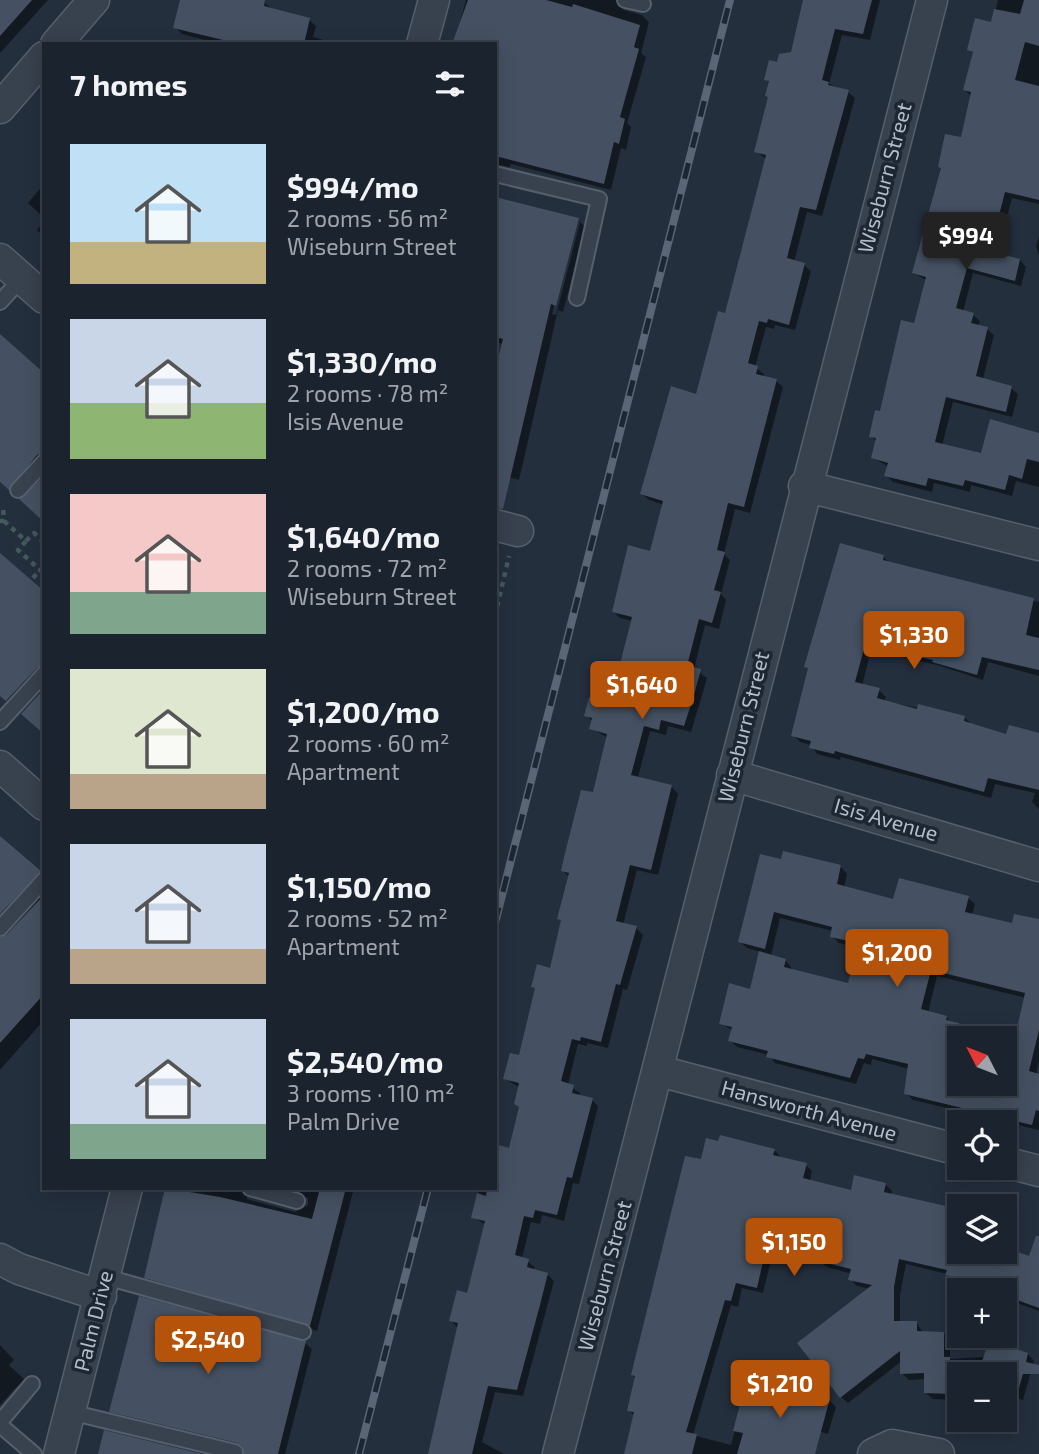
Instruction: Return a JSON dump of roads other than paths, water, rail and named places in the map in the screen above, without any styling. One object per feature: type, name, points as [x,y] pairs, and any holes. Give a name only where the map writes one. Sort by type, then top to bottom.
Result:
[{"type":"street","points":[[57,42],[93,0]]},
{"type":"street","points":[[422,42],[433,0]]},
{"type":"street","name":"Wiseburn Street","points":[[558,1454],[659,1071],[804,486],[932,0]]},
{"type":"street","points":[[0,108],[42,59]]},
{"type":"street","points":[[11,268],[42,296]]},
{"type":"street","points":[[804,486],[1039,545]]},
{"type":"street","points":[[0,766],[42,803]]},
{"type":"street","name":"Isis Avenue","points":[[732,775],[1039,866]]},
{"type":"street","name":"Hansworth Avenue","points":[[659,1071],[947,1147]]},
{"type":"street","points":[[1017,1165],[1039,1171]]},
{"type":"street","name":"Palm Drive","points":[[59,1454],[127,1190]]},
{"type":"street","points":[[0,1259],[19,1269],[103,1287]]},
{"type":"street","points":[[873,1454],[892,1446],[939,1454]]},
{"type":"lane","points":[[625,0],[643,4]]},
{"type":"lane","points":[[497,174],[599,199],[577,298]]},
{"type":"lane","points":[[0,302],[11,268]]},
{"type":"lane","points":[[18,491],[42,464]]},
{"type":"lane","points":[[0,722],[42,676]]},
{"type":"lane","points":[[0,928],[42,882]]},
{"type":"lane","points":[[258,1190],[297,1200]]},
{"type":"lane","points":[[103,1287],[303,1332]]},
{"type":"lane","points":[[32,1384],[0,1424],[34,1454]]},
{"type":"lane","points":[[70,1412],[235,1452]]},
{"type":"railway","points":[[497,915],[730,0]]},
{"type":"railway","points":[[359,1454],[427,1190]]}]
